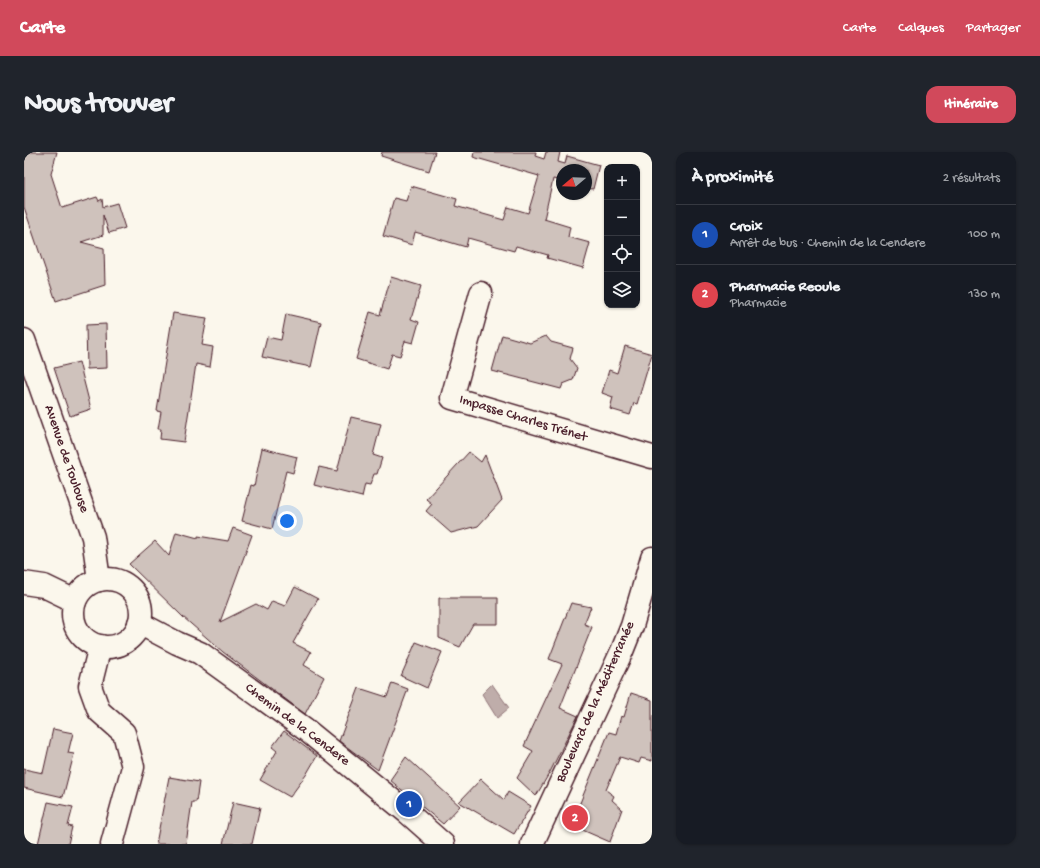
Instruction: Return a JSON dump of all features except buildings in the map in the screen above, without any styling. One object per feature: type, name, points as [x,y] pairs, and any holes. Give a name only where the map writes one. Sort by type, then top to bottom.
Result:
[{"type":"street","name":"Impasse Charles Trénet","points":[[481,293],[452,398],[652,457]]},
{"type":"street","name":"Avenue de Toulouse","points":[[24,340],[93,537],[99,580]]},
{"type":"street","name":"Boulevard de la Méditerranée","points":[[532,844],[622,651],[632,626],[652,558]]},
{"type":"street","points":[[111,579],[122,582],[132,590],[138,599],[141,611],[139,623],[135,632],[128,639],[115,645],[100,646],[87,640],[77,629],[74,620],[73,610],[79,593],[92,582],[99,580],[111,579]]},
{"type":"street","points":[[24,583],[44,586],[76,601]]},
{"type":"street","name":"Chemin de la Cendere","points":[[139,623],[200,653],[299,725],[408,813],[443,844]]},
{"type":"street","points":[[100,646],[90,686],[99,711],[124,733],[133,767],[112,844]]},
{"type":"shaded area","points":[[492,684],[509,708],[497,718],[482,694]]},
{"type":"place","name":"Croix","points":[[409,804]]},
{"type":"place","name":"Pharmacie Reoule","points":[[575,818]]}]
